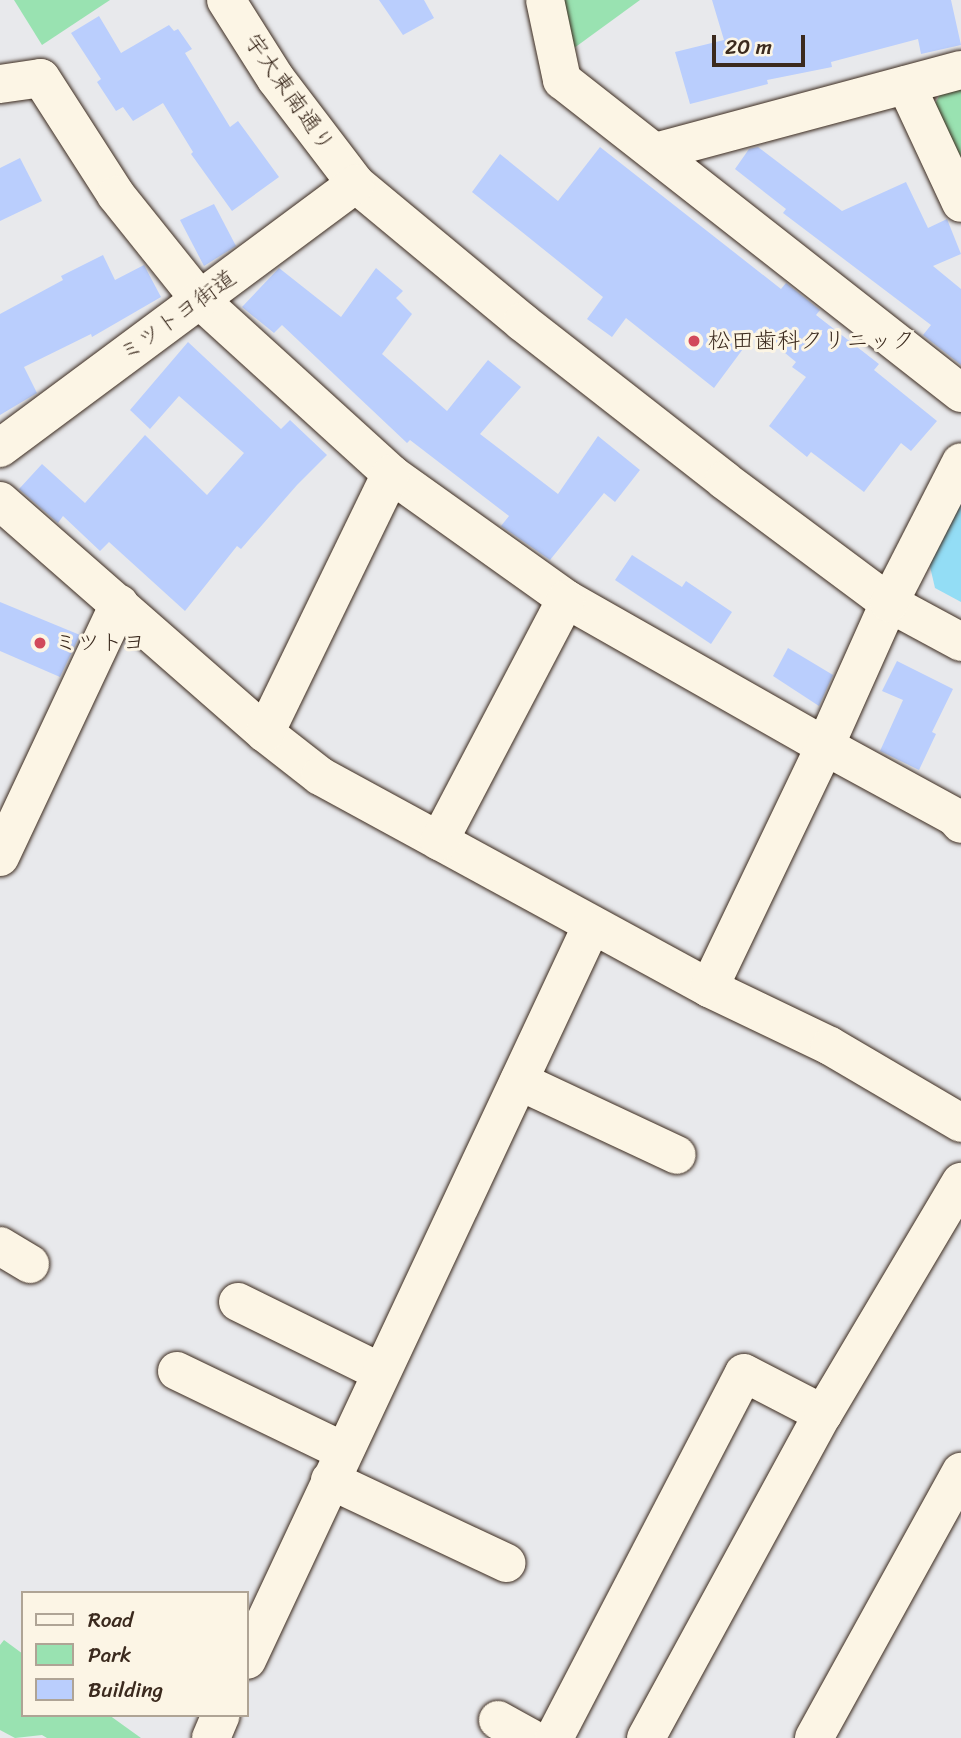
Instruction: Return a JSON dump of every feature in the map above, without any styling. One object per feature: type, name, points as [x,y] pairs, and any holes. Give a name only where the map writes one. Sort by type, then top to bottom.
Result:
[{"type":"street","name":"宇大東南通り","points":[[226,0],[276,79],[356,184],[522,322],[889,603],[961,642]]},
{"type":"street","points":[[545,0],[562,80],[961,394]]},
{"type":"street","points":[[655,152],[961,70]]},
{"type":"street","points":[[0,84],[41,78],[116,195],[200,300],[391,474],[566,600],[955,817],[961,824]]},
{"type":"street","points":[[906,85],[961,203]]},
{"type":"street","name":"ミツトヨ街道","points":[[0,448],[356,184]]},
{"type":"street","points":[[709,988],[825,746],[889,603],[961,462]]},
{"type":"street","points":[[265,733],[391,474]]},
{"type":"street","points":[[0,501],[265,733],[320,776],[709,988],[830,1046],[961,1123]]},
{"type":"street","points":[[439,841],[566,600]]},
{"type":"street","points":[[0,857],[119,604]]},
{"type":"street","points":[[248,1658],[336,1465],[592,925]]},
{"type":"street","points":[[519,1081],[677,1155]]},
{"type":"street","points":[[646,1738],[823,1414],[951,1228],[961,1182]]},
{"type":"street","points":[[238,1302],[380,1372]]},
{"type":"street","points":[[177,1371],[506,1563]]},
{"type":"street","points":[[554,1738],[744,1373],[823,1414]]},
{"type":"street","points":[[814,1738],[961,1472]]},
{"type":"street","points":[[211,1738],[220,1717]]},
{"type":"green space","points":[[14,0],[110,0],[42,45]]},
{"type":"green space","points":[[558,0],[640,0],[570,51]]},
{"type":"green space","points":[[961,85],[961,174],[931,112],[942,90]]},
{"type":"green space","points":[[4,1640],[21,1653],[21,1717],[112,1717],[141,1738],[47,1738],[42,1735],[15,1738],[0,1730],[0,1645]]},
{"type":"water","points":[[961,494],[961,602],[935,588],[928,558]]},
{"type":"building","points":[[379,0],[424,0],[434,18],[403,35]]},
{"type":"building","points":[[712,0],[951,0],[961,45],[921,54],[918,39],[831,62],[832,67],[767,80],[768,84],[690,104],[675,52],[724,40]]},
{"type":"building","points":[[99,16],[121,53],[169,25],[174,31],[178,29],[192,49],[185,53],[230,127],[238,121],[279,177],[232,211],[191,154],[193,152],[163,103],[133,121],[123,107],[116,111],[97,82],[101,79],[71,33]]},
{"type":"building","points":[[600,147],[781,289],[786,283],[820,310],[816,315],[879,364],[874,370],[937,421],[911,451],[901,443],[864,492],[811,452],[807,457],[769,426],[806,377],[792,367],[796,362],[757,330],[714,388],[626,318],[612,337],[587,319],[603,297],[472,192],[500,154],[558,201]]},
{"type":"building","points":[[758,147],[842,211],[906,182],[928,228],[947,219],[961,254],[933,266],[961,289],[961,365],[923,335],[931,325],[783,213],[786,209],[735,169],[749,149]]},
{"type":"building","points":[[20,158],[42,201],[0,221],[0,168]]},
{"type":"building","points":[[214,204],[236,246],[204,266],[180,220]]},
{"type":"building","points":[[103,255],[115,280],[144,265],[161,297],[92,337],[91,334],[24,367],[37,393],[0,415],[0,314],[63,280],[61,276]]},
{"type":"building","points":[[279,268],[341,317],[376,268],[403,291],[396,298],[412,314],[382,354],[447,411],[488,360],[521,387],[480,434],[558,494],[598,436],[640,470],[615,502],[604,493],[550,560],[501,526],[509,516],[410,440],[407,443],[282,325],[274,333],[242,307]]},
{"type":"building","points":[[188,342],[281,429],[290,420],[327,455],[241,549],[237,546],[185,611],[109,542],[100,551],[63,516],[58,523],[19,489],[42,464],[85,503],[145,435],[207,495],[244,453],[179,396],[150,429],[130,410]]},
{"type":"building","points":[[632,555],[682,587],[686,581],[732,612],[711,644],[615,580]]},
{"type":"building","name":"ミツトヨ","points":[[0,602],[80,635],[60,677],[0,651]]},
{"type":"building","points":[[788,648],[833,675],[819,706],[773,676]]},
{"type":"building","points":[[897,661],[953,689],[932,732],[936,734],[919,770],[880,751],[903,700],[882,691]]},
{"type":"place","name":"松田歯科クリニック","points":[[694,341]]},
{"type":"place","name":"ミツトヨ","points":[[40,643]]}]
